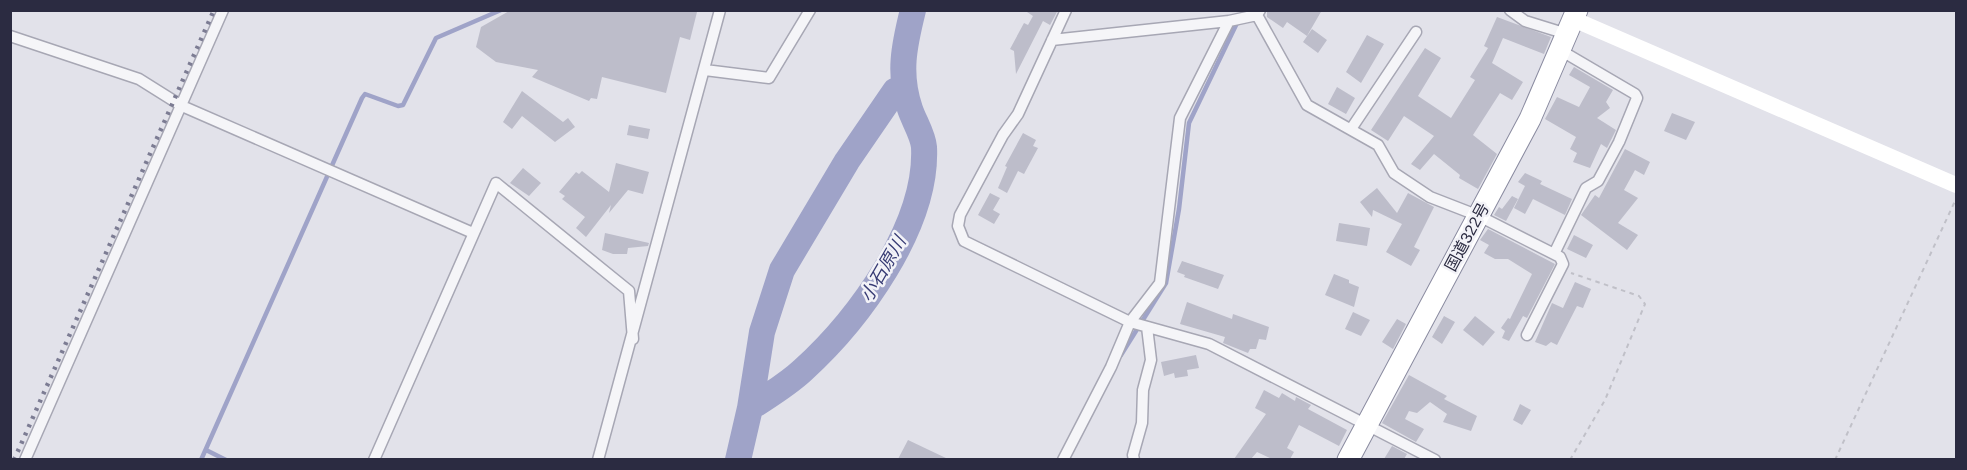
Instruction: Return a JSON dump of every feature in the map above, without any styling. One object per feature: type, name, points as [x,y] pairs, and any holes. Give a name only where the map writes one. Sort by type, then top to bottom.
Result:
[{"type":"highway","name":"国道322号","points":[[1348,459],[1530,119],[1569,28]]},
{"type":"street","points":[[25,459],[223,10]]},
{"type":"street","points":[[598,459],[633,339],[720,10]]},
{"type":"street","points":[[705,70],[769,78],[810,10]]},
{"type":"street","points":[[1066,10],[1018,114],[1003,135],[960,215],[958,226],[964,241],[1139,325],[1209,344],[1435,459]]},
{"type":"street","points":[[1510,10],[1525,21],[1569,28],[1956,185]]},
{"type":"street","points":[[1052,40],[1229,21],[1259,15],[1307,105],[1378,145],[1395,173],[1430,197],[1479,216],[1560,257],[1563,264],[1527,334]]},
{"type":"street","points":[[1063,459],[1111,367],[1139,325],[1160,284],[1180,118],[1229,21]]},
{"type":"street","points":[[1554,254],[1586,188],[1598,181],[1620,142],[1637,98],[1569,28]]},
{"type":"street","points":[[1351,129],[1416,33]]},
{"type":"street","points":[[10,36],[139,79],[182,106],[472,233]]},
{"type":"street","points":[[374,459],[496,183],[629,291],[633,339]]},
{"type":"street","points":[[1134,459],[1133,455],[1142,423],[1143,390],[1150,360],[1139,325]]},
{"type":"path","points":[[1834,459],[1956,197]]},
{"type":"path","points":[[1560,269],[1639,296],[1645,303],[1605,400],[1570,459]]},
{"type":"building","points":[[511,10],[691,10],[697,12],[690,40],[680,37],[666,93],[602,77],[597,99],[591,98],[589,101],[532,77],[538,70],[496,62],[476,47],[481,27]]},
{"type":"building","points":[[1024,10],[1058,10],[1050,25],[1043,21],[1016,74],[1014,51],[1010,49],[1024,23],[1028,25],[1033,16]]},
{"type":"building","points":[[1267,10],[1322,10],[1307,36],[1287,22],[1283,28],[1267,17]]},
{"type":"building","points":[[1497,17],[1551,37],[1544,54],[1503,38],[1492,63],[1523,82],[1512,100],[1500,93],[1473,135],[1497,154],[1478,189],[1459,178],[1460,175],[1434,154],[1420,170],[1411,164],[1434,136],[1404,116],[1388,141],[1371,130],[1425,48],[1441,58],[1418,96],[1451,118],[1475,80],[1470,77],[1488,48],[1484,46]]},
{"type":"building","points":[[1312,29],[1327,40],[1318,53],[1303,42]]},
{"type":"building","points":[[1367,35],[1384,44],[1361,83],[1346,72]]},
{"type":"building","points":[[1574,67],[1613,90],[1606,102],[1610,108],[1597,118],[1616,130],[1607,148],[1601,144],[1590,168],[1573,162],[1577,153],[1570,149],[1576,137],[1545,119],[1557,97],[1579,107],[1590,87],[1569,75]]},
{"type":"building","points":[[1337,87],[1355,98],[1346,114],[1328,104]]},
{"type":"building","points":[[522,91],[563,122],[568,118],[575,127],[555,142],[522,116],[512,129],[503,122]]},
{"type":"building","points":[[1672,113],[1695,122],[1686,140],[1664,131]]},
{"type":"building","points":[[629,125],[650,129],[648,139],[627,135]]},
{"type":"building","points":[[1023,133],[1036,140],[1033,146],[1038,148],[1024,174],[1018,171],[1007,193],[998,188],[1007,167],[1005,166]]},
{"type":"building","points":[[1625,149],[1650,162],[1644,175],[1635,170],[1624,190],[1638,198],[1618,223],[1638,235],[1627,250],[1581,215],[1595,195],[1599,198]]},
{"type":"building","points":[[616,163],[649,172],[643,194],[628,190],[609,213],[611,205],[586,237],[576,228],[585,217],[562,199],[565,196],[559,192],[576,172],[579,174],[582,171],[609,192]]},
{"type":"building","points":[[523,168],[541,183],[529,196],[510,183]]},
{"type":"building","points":[[1525,173],[1542,181],[1540,184],[1572,199],[1565,215],[1533,199],[1525,214],[1514,208],[1525,186],[1518,182]]},
{"type":"building","points":[[1377,188],[1397,213],[1408,193],[1434,207],[1414,247],[1420,250],[1411,266],[1386,252],[1402,224],[1373,210],[1372,217],[1360,202]]},
{"type":"building","points":[[990,193],[1000,198],[993,210],[1000,214],[994,224],[978,215]]},
{"type":"building","points":[[1512,196],[1518,199],[1506,221],[1494,215],[1499,207],[1502,209]]},
{"type":"building","points":[[1339,223],[1370,228],[1367,246],[1336,241]]},
{"type":"building","points":[[1488,229],[1555,264],[1527,318],[1523,316],[1509,341],[1502,338],[1505,331],[1501,328],[1508,318],[1510,319],[1532,274],[1508,259],[1495,259],[1484,253],[1489,245],[1480,240]]},
{"type":"building","points":[[605,233],[649,243],[648,246],[628,248],[627,254],[613,254],[602,250]]},
{"type":"building","points":[[1574,235],[1593,245],[1586,258],[1567,249]]},
{"type":"building","points":[[1182,261],[1224,275],[1218,289],[1184,277],[1185,275],[1177,272]]},
{"type":"building","points":[[1334,274],[1359,287],[1354,307],[1325,295]]},
{"type":"building","points":[[1575,282],[1591,289],[1583,308],[1577,306],[1557,345],[1551,342],[1546,346],[1535,342],[1552,303],[1563,308]]},
{"type":"building","points":[[1187,302],[1232,319],[1233,314],[1269,327],[1266,340],[1259,339],[1256,349],[1250,349],[1248,353],[1223,343],[1225,337],[1180,324]]},
{"type":"building","points":[[1353,312],[1370,320],[1361,336],[1345,329]]},
{"type":"building","points":[[1444,316],[1455,322],[1442,344],[1432,337]]},
{"type":"building","points":[[1475,316],[1495,332],[1483,346],[1463,330]]},
{"type":"building","points":[[1397,319],[1406,324],[1393,349],[1382,342]]},
{"type":"building","points":[[1196,355],[1199,368],[1187,370],[1188,376],[1175,378],[1174,373],[1164,376],[1161,362]]},
{"type":"building","points":[[1409,375],[1447,396],[1444,399],[1477,416],[1471,431],[1443,422],[1447,414],[1430,402],[1417,413],[1409,411],[1405,419],[1424,429],[1416,442],[1382,423]]},
{"type":"building","points":[[1264,390],[1279,398],[1282,393],[1295,401],[1296,397],[1311,405],[1308,409],[1347,430],[1339,446],[1299,425],[1287,448],[1294,452],[1290,459],[1272,459],[1257,452],[1251,459],[1234,459],[1266,414],[1255,408]]},
{"type":"building","points":[[1520,404],[1531,410],[1522,425],[1513,420]]},
{"type":"building","points":[[908,440],[948,459],[898,459]]},
{"type":"building","points":[[1392,446],[1407,454],[1404,459],[1384,459]]},
{"type":"waterway","points":[[201,460],[362,98],[365,94],[398,106],[403,105],[436,38],[501,10]]},
{"type":"waterway","name":"小石原川","points":[[750,408],[803,370],[846,325],[886,269],[915,208],[922,177],[924,147],[906,96],[903,72],[905,48],[913,10]]},
{"type":"waterway","points":[[1121,355],[1166,283],[1179,209],[1189,123],[1237,23]]},
{"type":"waterway","name":"小石原川","points":[[738,460],[750,408],[762,332],[782,270],[847,161],[895,91],[903,87]]},
{"type":"waterway","points":[[206,450],[226,460]]},
{"type":"railway","points":[[14,460],[214,10]]}]
